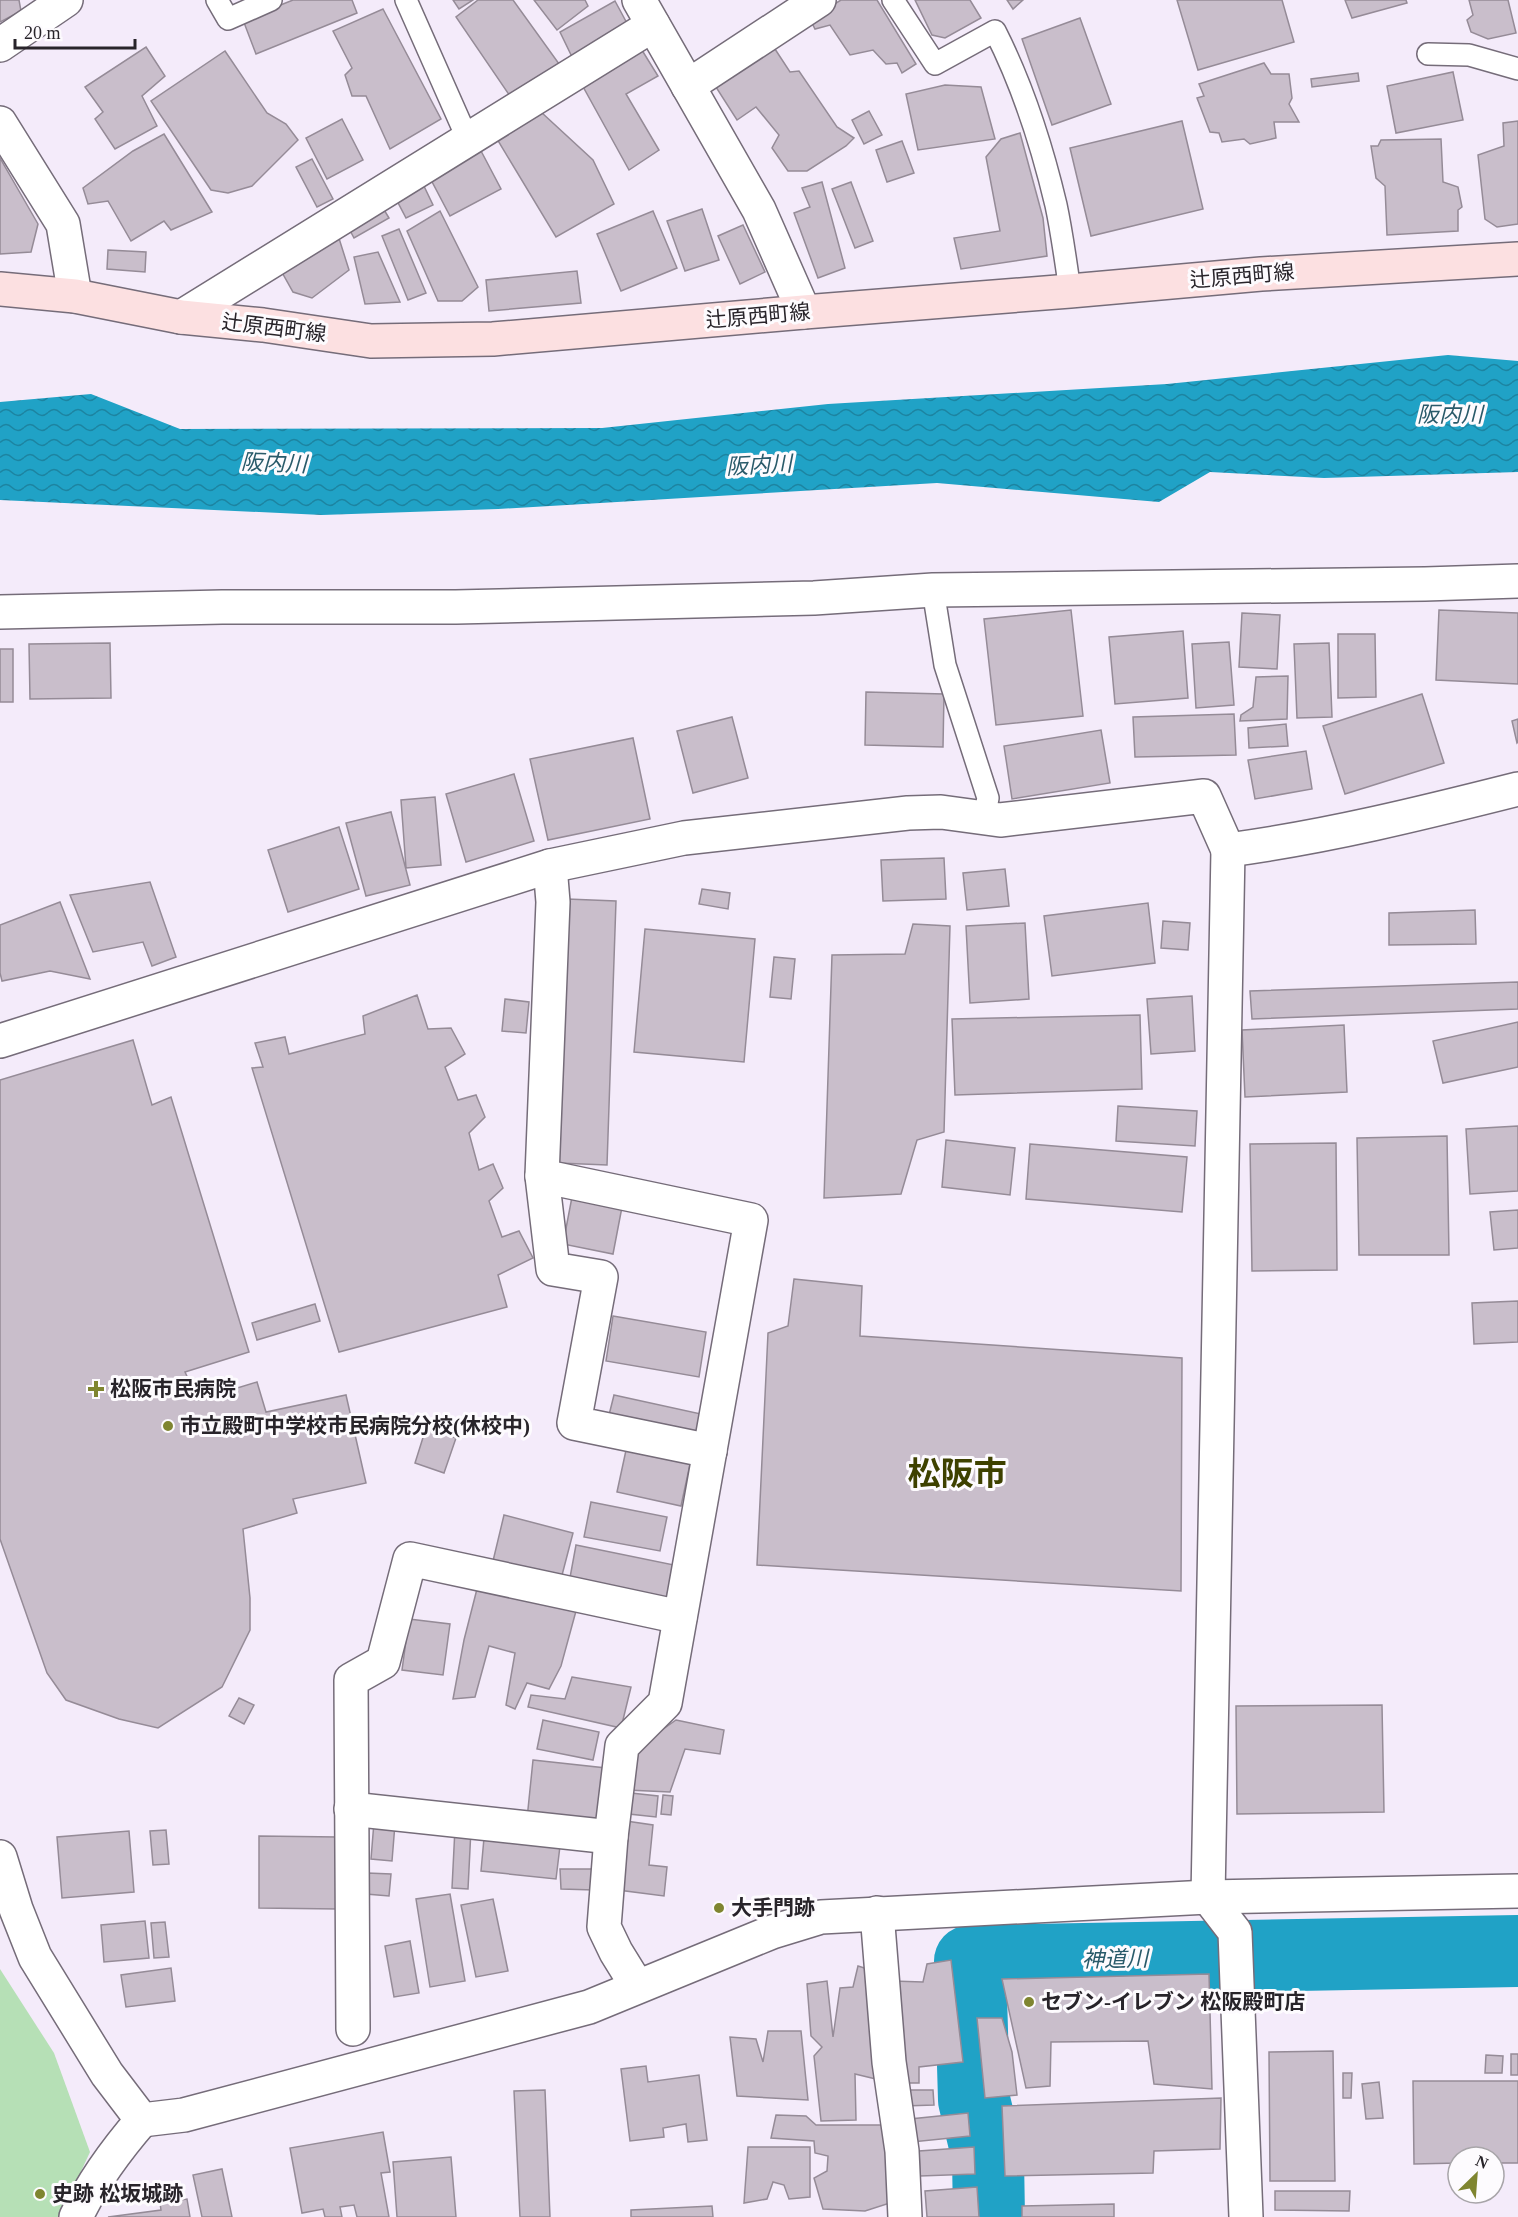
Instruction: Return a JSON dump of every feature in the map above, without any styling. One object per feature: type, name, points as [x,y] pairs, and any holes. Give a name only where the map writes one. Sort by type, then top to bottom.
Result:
[{"type":"main road","name":"辻原西町線","points":[[0,290],[75,296],[181,317],[263,325],[371,341],[492,339],[1260,274],[1518,259]]},
{"type":"street","points":[[0,45],[66,0]]},
{"type":"street","points":[[688,86],[819,0]]},
{"type":"street","points":[[181,317],[468,140],[646,13],[759,210],[804,312]]},
{"type":"street","points":[[0,123],[63,224],[75,296]]},
{"type":"street","points":[[0,612],[234,607],[456,607],[814,598],[933,590],[1518,581]]},
{"type":"street","points":[[1228,850],[1293,840],[1518,789]]},
{"type":"street","points":[[0,1041],[550,866],[684,838],[908,813],[941,812],[1000,820],[1204,796],[1228,850],[1208,1897],[1235,1932],[1246,2217]]},
{"type":"street","points":[[550,866],[553,902],[542,1176],[553,1269],[601,1277],[574,1423],[710,1451]]},
{"type":"street","points":[[542,1176],[751,1220],[665,1703],[622,1746],[611,1837],[604,1927],[637,1986]]},
{"type":"street","points":[[353,2029],[351,1680],[383,1662],[410,1559],[680,1617]]},
{"type":"street","points":[[351,1809],[611,1837]]},
{"type":"street","points":[[0,1857],[16,1909],[35,1957],[107,2074],[142,2120]]},
{"type":"street","points":[[76,2217],[111,2156],[142,2120],[184,2115],[589,2007],[772,1932],[821,1917],[1208,1897],[1518,1891]]},
{"type":"street","points":[[877,1913],[889,2062],[902,2151],[905,2217]]},
{"type":"lane","points":[[217,0],[228,19],[272,0]]},
{"type":"lane","points":[[405,0],[468,140]]},
{"type":"lane","points":[[893,0],[935,64],[995,32],[1009,58],[1033,126],[1056,206],[1070,291]]},
{"type":"lane","points":[[1428,54],[1470,55],[1518,69]]},
{"type":"lane","points":[[933,590],[945,664],[988,798],[984,817]]},
{"type":"green space","points":[[0,1969],[54,2053],[90,2152],[60,2217],[0,2217]]},
{"type":"water","name":"阪内川","points":[[1448,355],[1518,361],[1518,472],[1324,478],[1210,472],[1159,502],[937,483],[498,509],[322,515],[0,500],[0,402],[91,394],[180,429],[602,428],[828,404],[1167,384]]},
{"type":"building","points":[[0,0],[19,0],[21,11],[0,22]]},
{"type":"building","points":[[293,0],[352,0],[357,13],[256,54],[243,20]]},
{"type":"building","points":[[453,0],[473,0],[459,9]]},
{"type":"building","points":[[478,0],[513,0],[562,68],[510,96],[456,17]]},
{"type":"building","points":[[534,0],[585,0],[588,6],[557,30]]},
{"type":"building","points":[[841,0],[877,0],[916,64],[902,73],[897,63],[886,64],[873,50],[850,55],[830,25],[815,29],[810,19]]},
{"type":"building","points":[[915,0],[970,0],[981,18],[945,38],[932,35]]},
{"type":"building","points":[[1007,0],[1023,0],[1013,9]]},
{"type":"building","points":[[1177,0],[1282,0],[1294,42],[1198,70]]},
{"type":"building","points":[[1345,0],[1406,0],[1407,3],[1352,18]]},
{"type":"building","points":[[1469,0],[1508,0],[1516,33],[1488,39],[1471,32],[1467,20],[1473,15]]},
{"type":"building","points":[[615,1],[629,27],[574,61],[560,32]]},
{"type":"building","points":[[383,9],[441,119],[390,149],[366,96],[352,96],[345,75],[352,68],[333,31]]},
{"type":"building","points":[[1080,18],[1111,104],[1052,125],[1022,39]]},
{"type":"building","points":[[773,46],[790,72],[799,71],[837,127],[854,138],[846,146],[807,171],[788,171],[772,148],[779,135],[756,107],[737,120],[714,84]]},
{"type":"building","points":[[146,47],[165,76],[142,96],[157,126],[115,149],[95,119],[103,112],[85,87]]},
{"type":"building","points":[[640,47],[658,76],[626,94],[659,150],[629,170],[581,83]]},
{"type":"building","points":[[225,51],[267,113],[286,124],[298,140],[252,186],[228,193],[211,190],[151,101]]},
{"type":"building","points":[[1264,63],[1271,74],[1289,74],[1292,98],[1289,104],[1299,122],[1274,122],[1276,138],[1250,144],[1244,139],[1222,142],[1219,133],[1210,132],[1197,98],[1204,96],[1199,84]]},
{"type":"building","points":[[1453,72],[1463,120],[1396,133],[1387,86]]},
{"type":"building","points":[[1358,73],[1359,81],[1312,87],[1311,79]]},
{"type":"building","points":[[945,85],[981,87],[995,139],[918,150],[906,94]]},
{"type":"building","points":[[869,111],[882,135],[864,144],[852,120]]},
{"type":"building","points":[[541,112],[593,160],[614,204],[556,237],[497,139]]},
{"type":"building","points":[[342,119],[363,160],[327,179],[306,138]]},
{"type":"building","points":[[1182,121],[1203,209],[1091,236],[1070,148]]},
{"type":"building","points":[[1518,121],[1518,224],[1497,227],[1485,219],[1478,155],[1504,146],[1503,123]]},
{"type":"building","points":[[1020,133],[1043,218],[1047,256],[961,269],[954,238],[1000,231],[986,157],[1001,139]]},
{"type":"building","points":[[164,134],[212,212],[171,230],[164,221],[131,241],[108,201],[88,204],[83,188],[133,151]]},
{"type":"building","points":[[1441,139],[1443,182],[1458,187],[1462,207],[1458,210],[1458,231],[1387,235],[1385,186],[1376,178],[1371,146],[1378,146],[1381,140]]},
{"type":"building","points":[[902,141],[914,173],[887,182],[876,150]]},
{"type":"building","points":[[480,149],[501,189],[450,216],[429,176]]},
{"type":"building","points":[[0,158],[38,224],[31,252],[0,254]]},
{"type":"building","points":[[312,159],[333,199],[317,207],[296,167]]},
{"type":"building","points":[[422,182],[433,205],[406,218],[394,195]]},
{"type":"building","points":[[822,182],[845,268],[818,278],[794,213],[810,207],[802,188]]},
{"type":"building","points":[[851,182],[873,241],[855,248],[832,189]]},
{"type":"building","points":[[380,203],[389,218],[354,238],[346,223]]},
{"type":"building","points":[[702,209],[719,260],[685,271],[667,221]]},
{"type":"building","points":[[440,211],[478,287],[462,301],[438,301],[407,231]]},
{"type":"building","points":[[653,211],[677,268],[621,291],[597,234]]},
{"type":"building","points":[[743,225],[765,272],[740,284],[718,236]]},
{"type":"building","points":[[399,229],[426,293],[408,300],[382,236]]},
{"type":"building","points":[[337,232],[349,270],[312,298],[293,292],[279,267]]},
{"type":"building","points":[[108,250],[146,252],[145,272],[107,269]]},
{"type":"building","points":[[378,252],[400,302],[365,304],[354,257]]},
{"type":"building","points":[[577,271],[581,303],[489,311],[486,280]]},
{"type":"building","points":[[1071,610],[1083,716],[996,725],[984,619]]},
{"type":"building","points":[[1439,610],[1518,613],[1518,684],[1436,680]]},
{"type":"building","points":[[1242,613],[1280,615],[1277,669],[1239,667]]},
{"type":"building","points":[[1183,631],[1188,698],[1115,704],[1109,637]]},
{"type":"building","points":[[1338,634],[1375,634],[1376,697],[1338,698]]},
{"type":"building","points":[[1229,642],[1234,705],[1196,708],[1192,644]]},
{"type":"building","points":[[110,643],[111,698],[30,699],[29,644]]},
{"type":"building","points":[[1329,643],[1332,717],[1297,718],[1294,644]]},
{"type":"building","points":[[0,649],[13,649],[13,702],[0,702]]},
{"type":"building","points":[[1288,676],[1287,719],[1240,721],[1241,715],[1253,707],[1256,677]]},
{"type":"building","points":[[866,692],[944,694],[943,747],[865,745]]},
{"type":"building","points":[[1422,694],[1444,763],[1345,794],[1323,726]]},
{"type":"building","points":[[1234,714],[1236,755],[1135,757],[1133,717]]},
{"type":"building","points":[[732,717],[748,778],[693,793],[677,731]]},
{"type":"building","points":[[1518,719],[1518,742],[1517,743],[1512,721]]},
{"type":"building","points":[[1286,724],[1288,746],[1249,748],[1248,728]]},
{"type":"building","points":[[1101,730],[1110,783],[1012,799],[1004,746]]},
{"type":"building","points":[[633,738],[650,819],[548,840],[530,759]]},
{"type":"building","points":[[1306,751],[1312,789],[1255,799],[1248,760]]},
{"type":"building","points":[[514,774],[534,841],[466,862],[446,794]]},
{"type":"building","points":[[435,797],[441,865],[406,868],[401,800]]},
{"type":"building","points":[[391,812],[410,885],[366,896],[346,823]]},
{"type":"building","points":[[339,827],[359,889],[288,912],[268,850]]},
{"type":"building","points":[[944,858],[946,899],[883,901],[881,860]]},
{"type":"building","points":[[1005,869],[1009,906],[967,910],[963,873]]},
{"type":"building","points":[[150,882],[176,957],[152,966],[143,942],[93,952],[70,895]]},
{"type":"building","points":[[702,889],[730,893],[728,909],[699,904]]},
{"type":"building","points":[[567,899],[616,901],[607,1165],[558,1163]]},
{"type":"building","points":[[60,902],[90,979],[50,971],[2,981],[0,925]]},
{"type":"building","points":[[1148,903],[1155,963],[1052,976],[1044,916]]},
{"type":"building","points":[[1475,910],[1476,944],[1389,945],[1389,913]]},
{"type":"building","points":[[1163,921],[1190,923],[1188,950],[1161,948]]},
{"type":"building","points":[[1025,923],[1029,999],[970,1003],[966,926]]},
{"type":"building","points":[[913,924],[950,926],[944,1132],[917,1140],[901,1194],[824,1198],[832,955],[905,954]]},
{"type":"building","points":[[645,929],[755,939],[744,1062],[634,1052]]},
{"type":"building","points":[[774,957],[795,959],[791,999],[770,997]]},
{"type":"building","points":[[1518,982],[1518,1009],[1252,1019],[1250,991]]},
{"type":"building","points":[[417,995],[428,1029],[451,1028],[465,1054],[445,1067],[458,1100],[476,1095],[485,1117],[469,1133],[479,1170],[493,1164],[503,1188],[489,1201],[502,1237],[519,1231],[533,1258],[498,1275],[507,1307],[339,1352],[252,1068],[263,1067],[255,1043],[285,1037],[289,1054],[365,1034],[363,1016]]},
{"type":"building","points":[[1192,996],[1195,1051],[1151,1054],[1147,999]]},
{"type":"building","points":[[505,999],[529,1002],[526,1033],[502,1031]]},
{"type":"building","points":[[1140,1015],[1142,1089],[955,1095],[952,1019]]},
{"type":"building","points":[[1518,1022],[1518,1067],[1443,1083],[1433,1041]]},
{"type":"building","points":[[1344,1025],[1347,1092],[1245,1097],[1242,1030]]},
{"type":"building","name":"松阪市民病院","points":[[133,1040],[152,1105],[171,1097],[249,1352],[185,1372],[198,1400],[257,1382],[266,1412],[346,1395],[366,1483],[293,1499],[297,1513],[243,1529],[250,1598],[250,1630],[222,1687],[158,1728],[119,1719],[66,1700],[47,1673],[0,1539],[0,1080]]},
{"type":"building","points":[[1118,1106],[1197,1111],[1195,1146],[1116,1141]]},
{"type":"building","points":[[1518,1126],[1518,1191],[1470,1194],[1466,1129]]},
{"type":"building","points":[[1447,1136],[1449,1255],[1359,1255],[1357,1138]]},
{"type":"building","points":[[946,1140],[1015,1148],[1010,1195],[942,1187]]},
{"type":"building","points":[[1336,1143],[1337,1270],[1252,1271],[1250,1144]]},
{"type":"building","points":[[1030,1144],[1187,1157],[1182,1212],[1026,1199]]},
{"type":"building","points":[[572,1197],[622,1207],[613,1254],[563,1244]]},
{"type":"building","points":[[1518,1210],[1518,1248],[1494,1250],[1490,1212]]},
{"type":"building","points":[[794,1279],[862,1286],[860,1336],[1182,1358],[1181,1591],[757,1565],[768,1333],[788,1326]]},
{"type":"building","points":[[1518,1301],[1518,1342],[1474,1344],[1472,1303]]},
{"type":"building","points":[[315,1304],[320,1321],[257,1340],[252,1323]]},
{"type":"building","points":[[613,1316],[706,1332],[699,1377],[606,1361]]},
{"type":"building","points":[[614,1395],[701,1414],[696,1438],[608,1419]]},
{"type":"building","points":[[426,1428],[456,1438],[444,1473],[415,1463]]},
{"type":"building","points":[[628,1441],[692,1455],[681,1506],[617,1492]]},
{"type":"building","points":[[591,1502],[667,1517],[660,1551],[584,1537]]},
{"type":"building","points":[[504,1515],[573,1533],[561,1579],[493,1561]]},
{"type":"building","points":[[576,1545],[674,1565],[665,1603],[569,1583]]},
{"type":"building","points":[[478,1585],[576,1611],[561,1666],[549,1689],[527,1683],[515,1709],[506,1705],[515,1653],[489,1646],[475,1697],[453,1699],[464,1640]]},
{"type":"building","points":[[409,1619],[450,1624],[443,1675],[402,1670]]},
{"type":"building","points":[[572,1677],[631,1687],[621,1728],[528,1707],[531,1695],[565,1699]]},
{"type":"building","points":[[239,1698],[254,1705],[244,1724],[229,1716]]},
{"type":"building","points":[[1382,1705],[1384,1812],[1237,1814],[1236,1706]]},
{"type":"building","points":[[543,1720],[599,1732],[593,1760],[537,1749]]},
{"type":"building","points":[[676,1720],[724,1730],[720,1754],[685,1749],[670,1792],[627,1790],[635,1749]]},
{"type":"building","points":[[533,1760],[606,1768],[599,1827],[527,1819]]},
{"type":"building","points":[[631,1793],[658,1796],[656,1817],[629,1814]]},
{"type":"building","points":[[663,1795],[673,1796],[671,1815],[661,1814]]},
{"type":"building","points":[[626,1821],[653,1825],[649,1865],[667,1867],[664,1896],[618,1890]]},
{"type":"building","points":[[374,1822],[395,1824],[392,1861],[371,1859]]},
{"type":"building","points":[[455,1828],[471,1829],[468,1889],[452,1888]]},
{"type":"building","points":[[166,1830],[169,1864],[153,1865],[150,1831]]},
{"type":"building","points":[[129,1831],[134,1892],[62,1898],[57,1837]]},
{"type":"building","points":[[259,1836],[338,1837],[338,1909],[259,1908]]},
{"type":"building","points":[[484,1838],[560,1846],[556,1879],[481,1871]]},
{"type":"building","points":[[560,1869],[595,1869],[594,1890],[561,1889]]},
{"type":"building","points":[[367,1873],[391,1874],[389,1896],[366,1894]]},
{"type":"building","points":[[450,1894],[465,1981],[430,1987],[416,1899]]},
{"type":"building","points":[[493,1899],[508,1971],[476,1977],[461,1905]]},
{"type":"building","points":[[145,1921],[149,1958],[104,1962],[101,1925]]},
{"type":"building","points":[[165,1922],[169,1957],[154,1958],[151,1923]]},
{"type":"building","points":[[410,1941],[419,1993],[394,1997],[385,1946]]},
{"type":"building","points":[[951,1960],[963,2062],[919,2067],[919,2083],[902,2083],[893,1981],[923,1982],[927,1964]]},
{"type":"building","points":[[858,1966],[874,1971],[880,2080],[855,2074],[856,2120],[821,2121],[814,2056],[822,2047],[811,2036],[807,1984],[827,1981],[833,2037],[840,1988],[853,1987]]},
{"type":"building","points":[[171,1968],[175,2001],[126,2007],[121,1975]]},
{"type":"building","points":[[1209,1974],[1212,2089],[1154,2084],[1148,2041],[1051,2042],[1050,2086],[1026,2088],[1002,1979]]},
{"type":"building","points":[[977,2018],[1002,2018],[1012,2052],[1017,2095],[985,2098]]},
{"type":"building","points":[[768,2031],[801,2031],[808,2100],[737,2096],[730,2037],[756,2039],[763,2062]]},
{"type":"building","points":[[1333,2051],[1335,2181],[1270,2181],[1269,2052]]},
{"type":"building","points":[[1511,2054],[1518,2054],[1518,2075],[1511,2075]]},
{"type":"building","points":[[1486,2055],[1503,2056],[1502,2073],[1485,2073]]},
{"type":"building","points":[[646,2066],[648,2082],[699,2075],[707,2140],[688,2142],[686,2124],[663,2128],[664,2137],[630,2141],[621,2069]]},
{"type":"building","points":[[1343,2073],[1352,2073],[1351,2098],[1343,2098]]},
{"type":"building","points":[[1413,2081],[1518,2081],[1518,2163],[1506,2163],[1506,2145],[1446,2145],[1446,2163],[1414,2164]]},
{"type":"building","points":[[1379,2082],[1383,2118],[1366,2119],[1362,2084]]},
{"type":"building","points":[[545,2090],[550,2217],[520,2217],[514,2091]]},
{"type":"building","points":[[904,2090],[933,2090],[934,2105],[904,2106]]},
{"type":"building","points":[[1221,2098],[1220,2149],[1154,2151],[1153,2173],[1005,2176],[1002,2106]]},
{"type":"building","points":[[968,2113],[970,2136],[912,2142],[910,2119]]},
{"type":"building","points":[[776,2115],[806,2116],[816,2125],[884,2125],[893,2202],[865,2211],[823,2209],[814,2178],[827,2171],[828,2156],[815,2153],[814,2141],[771,2138]]},
{"type":"building","points":[[383,2132],[390,2172],[381,2173],[389,2217],[357,2217],[354,2205],[340,2207],[342,2217],[325,2217],[323,2209],[302,2213],[290,2148]]},
{"type":"building","points":[[748,2147],[810,2147],[810,2197],[789,2199],[784,2185],[773,2182],[767,2199],[744,2203]]},
{"type":"building","points":[[974,2147],[975,2174],[920,2176],[919,2151]]},
{"type":"building","points":[[451,2157],[456,2217],[397,2217],[393,2162]]},
{"type":"building","points":[[222,2169],[232,2217],[202,2217],[193,2175]]},
{"type":"building","points":[[977,2187],[979,2217],[927,2217],[925,2191]]},
{"type":"building","points":[[1275,2191],[1350,2191],[1349,2211],[1275,2210]]},
{"type":"building","points":[[187,2199],[190,2217],[108,2217],[161,2210],[160,2203]]},
{"type":"building","points":[[1114,2204],[1114,2217],[1022,2217],[1022,2206]]},
{"type":"building","points":[[712,2206],[713,2217],[631,2217],[631,2210]]},
{"type":"waterway","name":"神道川","points":[[989,2217],[988,2158],[974,2100],[970,1961],[1518,1951]]},
{"type":"place","name":"松阪市民病院","points":[[96,1389]]},
{"type":"place","name":"市立殿町中学校市民病院分校(休校中)","points":[[168,1426]]},
{"type":"place","name":"大手門跡","points":[[719,1908]]},
{"type":"place","name":"セブン-イレブン 松阪殿町店","points":[[1029,2002]]},
{"type":"place","name":"史跡 松坂城跡","points":[[40,2194]]},
{"type":"district","name":"松阪市","points":[[957,1474]]}]
